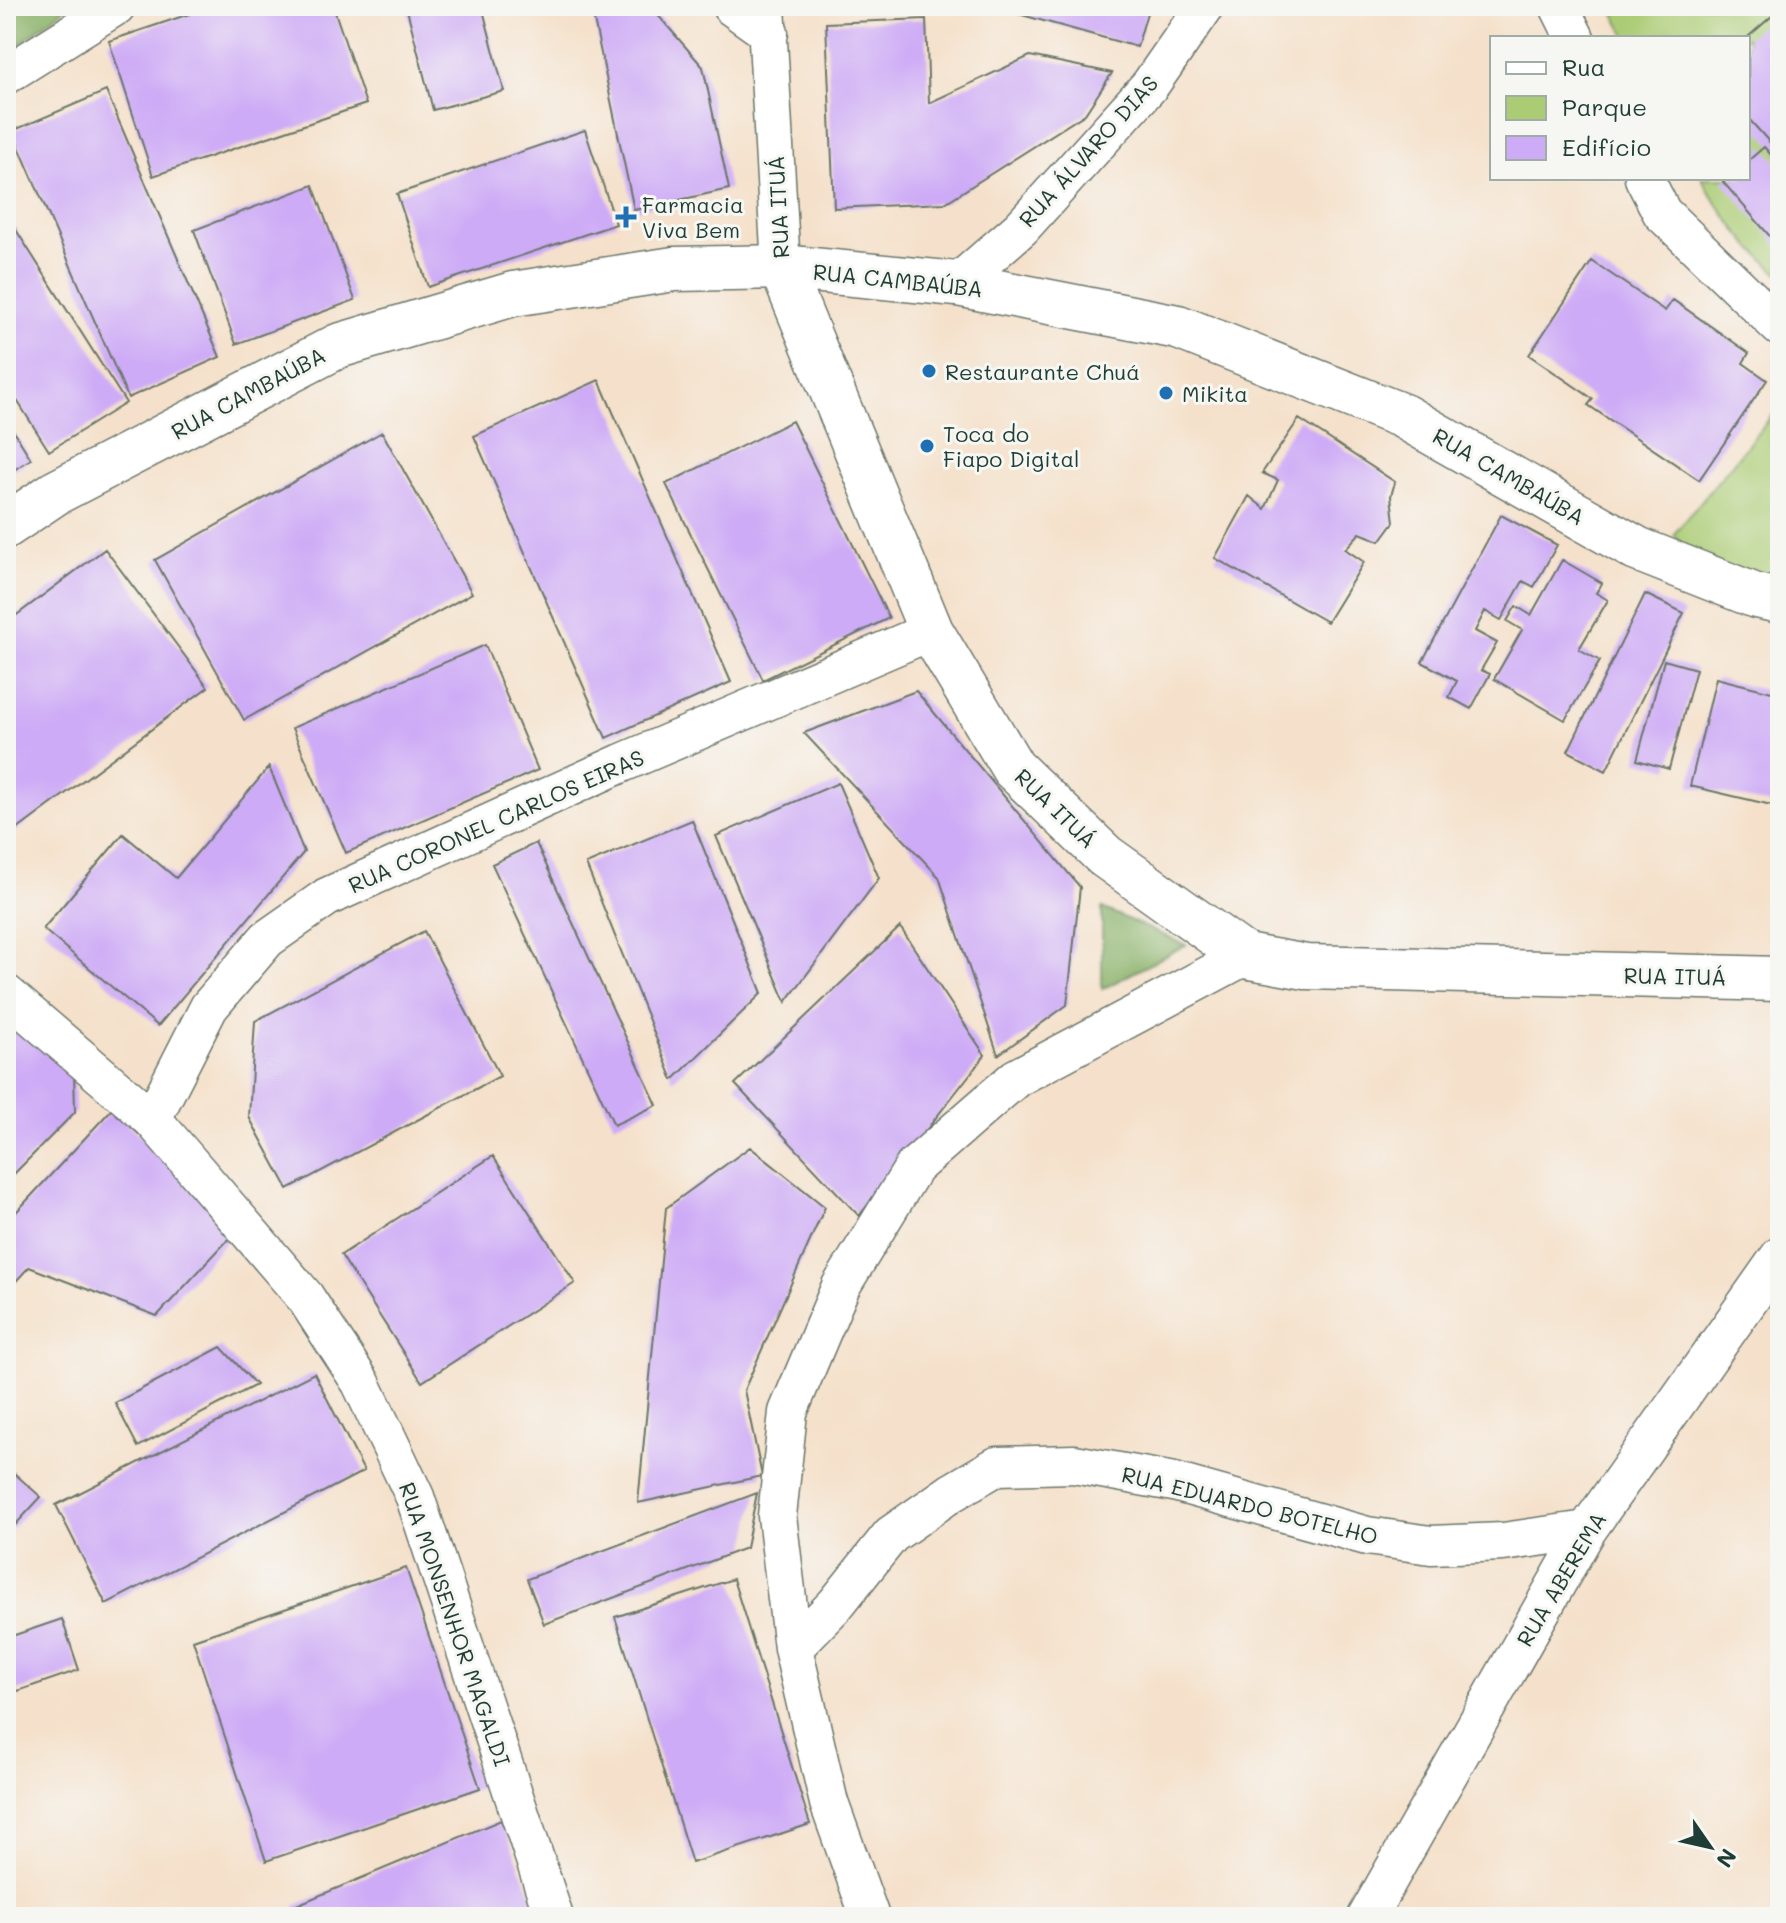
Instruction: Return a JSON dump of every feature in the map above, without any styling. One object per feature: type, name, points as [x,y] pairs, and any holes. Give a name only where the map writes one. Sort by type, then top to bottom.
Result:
[{"type":"street","points":[[6,75],[116,6]]},
{"type":"street","points":[[731,6],[768,19]]},
{"type":"street","name":"RUA ÁLVARO DIAS","points":[[957,284],[1021,228],[1150,85],[1205,6]]},
{"type":"street","points":[[1559,6],[1574,36]]},
{"type":"street","name":"RUA ITUÁ","points":[[768,19],[781,267],[931,631],[1013,768],[1105,856],[1245,956],[1306,967],[1780,979]]},
{"type":"street","points":[[1645,180],[1662,213],[1780,327]]},
{"type":"street","name":"RUA CAMBAÚBA","points":[[6,526],[55,493],[338,346],[513,294],[674,269],[781,267],[957,284],[1178,327],[1403,416],[1637,549],[1756,596],[1780,601]]},
{"type":"street","name":"RUA CORONEL CARLOS EIRAS","points":[[152,1119],[209,1007],[267,939],[327,897],[622,763],[931,631]]},
{"type":"street","points":[[870,1917],[829,1803],[793,1648],[777,1516],[788,1412],[841,1286],[914,1167],[1016,1078],[1245,956]]},
{"type":"street","name":"RUA MONSENHOR MAGALDI","points":[[6,994],[152,1119],[305,1297],[361,1383],[415,1497],[554,1917]]},
{"type":"street","name":"RUA ABEREMA","points":[[1367,1917],[1587,1530],[1780,1256]]},
{"type":"street","name":"RUA EDUARDO BOTELHO","points":[[793,1648],[836,1604],[891,1535],[951,1493],[997,1466],[1074,1464],[1174,1482],[1367,1536],[1431,1545],[1503,1542],[1587,1530]]},
{"type":"green space","points":[[6,6],[68,6],[6,55]]},
{"type":"green space","points":[[1610,6],[1780,6],[1780,275],[1736,230],[1703,180],[1750,180],[1750,36],[1626,36]]},
{"type":"green space","points":[[1780,406],[1780,588],[1694,567],[1674,534]]},
{"type":"green space","points":[[1102,908],[1186,945],[1102,989]]},
{"type":"building","points":[[213,6],[333,6],[366,104],[153,176],[109,41]]},
{"type":"building","points":[[406,6],[482,6],[504,91],[433,110]]},
{"type":"building","points":[[591,6],[650,6],[703,67],[729,189],[634,210]]},
{"type":"building","points":[[918,6],[982,6],[981,12]]},
{"type":"building","points":[[1017,6],[1149,6],[1137,47],[1015,13]]},
{"type":"building","points":[[1780,9],[1780,154],[1750,120],[1749,36]]},
{"type":"building","points":[[926,19],[929,103],[1030,56],[1112,73],[1085,114],[945,203],[834,208],[826,23]]},
{"type":"building","points":[[106,91],[220,357],[128,398],[12,131]]},
{"type":"building","points":[[585,130],[616,224],[428,287],[397,194]]},
{"type":"building","points":[[1764,147],[1780,165],[1780,248],[1723,182],[1750,180],[1750,159]]},
{"type":"building","points":[[313,185],[355,300],[236,344],[194,230]]},
{"type":"building","points":[[11,222],[126,403],[49,451],[6,383],[6,226]]},
{"type":"building","points":[[1592,261],[1665,311],[1673,300],[1749,353],[1743,363],[1767,380],[1699,480],[1588,405],[1593,399],[1529,355]]},
{"type":"building","points":[[599,380],[731,682],[606,738],[474,436]]},
{"type":"building","points":[[6,419],[31,459],[6,475]]},
{"type":"building","points":[[1299,419],[1395,482],[1391,496],[1394,522],[1380,541],[1360,533],[1345,549],[1364,562],[1327,622],[1215,558],[1249,496],[1265,509],[1278,480],[1262,473]]},
{"type":"building","points":[[792,421],[889,618],[763,680],[666,484]]},
{"type":"building","points":[[382,432],[472,593],[244,720],[155,560]]},
{"type":"building","points":[[1501,515],[1557,545],[1534,587],[1523,581],[1501,620],[1485,611],[1475,631],[1497,643],[1481,670],[1490,674],[1471,709],[1449,697],[1457,681],[1422,662]]},
{"type":"building","points":[[105,549],[208,687],[6,838],[6,623]]},
{"type":"building","points":[[1562,560],[1602,583],[1596,593],[1608,600],[1579,649],[1600,661],[1565,720],[1494,679],[1522,630],[1507,621],[1516,606],[1531,615]]},
{"type":"building","points":[[1645,594],[1684,613],[1606,771],[1568,751]]},
{"type":"building","points":[[485,645],[538,770],[346,853],[292,728]]},
{"type":"building","points":[[1664,660],[1696,669],[1669,769],[1637,760]]},
{"type":"building","points":[[1716,678],[1780,694],[1780,807],[1690,786]]},
{"type":"building","points":[[916,691],[1080,887],[1067,1005],[998,1055],[939,877],[804,733]]},
{"type":"building","points":[[269,767],[304,852],[158,1026],[43,929],[123,834],[176,878]]},
{"type":"building","points":[[838,783],[879,878],[786,1002],[716,836]]},
{"type":"building","points":[[692,820],[762,993],[673,1080],[586,864]]},
{"type":"building","points":[[536,843],[657,1105],[614,1125],[492,864]]},
{"type":"building","points":[[900,927],[985,1055],[859,1216],[735,1084]]},
{"type":"building","points":[[424,931],[500,1076],[288,1189],[249,1117],[255,1021]]},
{"type":"building","points":[[6,1002],[74,1070],[75,1112],[6,1182]]},
{"type":"building","points":[[112,1109],[239,1228],[157,1316],[29,1267],[6,1292],[6,1223]]},
{"type":"building","points":[[750,1147],[825,1207],[744,1390],[762,1476],[638,1503],[666,1208]]},
{"type":"building","points":[[493,1156],[575,1283],[422,1382],[341,1255]]},
{"type":"building","points":[[221,1347],[256,1385],[138,1447],[115,1403]]},
{"type":"building","points":[[314,1373],[364,1471],[106,1604],[56,1505]]},
{"type":"building","points":[[6,1466],[41,1497],[6,1535]]},
{"type":"building","points":[[757,1493],[746,1548],[544,1624],[527,1579]]},
{"type":"building","points":[[406,1568],[480,1788],[266,1861],[193,1640]]},
{"type":"building","points":[[733,1579],[810,1824],[692,1863],[615,1617]]},
{"type":"building","points":[[62,1619],[79,1670],[6,1695],[6,1638]]},
{"type":"building","points":[[501,1820],[541,1917],[299,1917],[294,1906]]},
{"type":"place","name":"Farmacia Viva Bem","points":[[626,217]]},
{"type":"place","name":"Restaurante Chuá","points":[[929,371]]},
{"type":"place","name":"Mikita","points":[[1166,393]]},
{"type":"place","name":"Toca do Fiapo Digital","points":[[927,446]]}]
